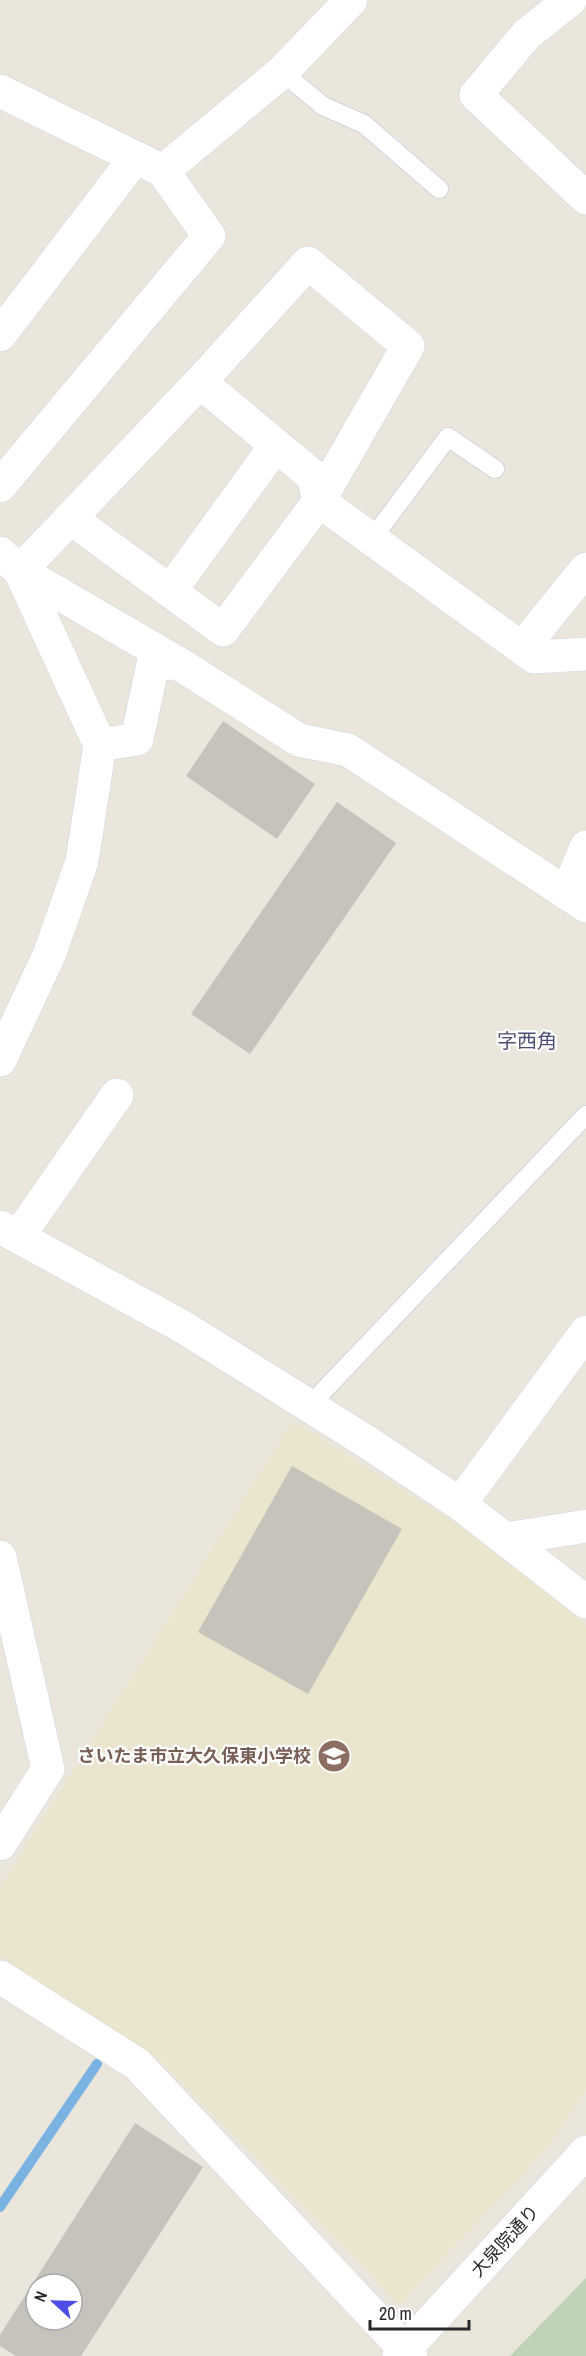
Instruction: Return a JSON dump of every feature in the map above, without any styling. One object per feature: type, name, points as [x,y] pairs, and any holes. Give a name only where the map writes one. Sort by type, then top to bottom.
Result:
[{"type":"street","points":[[570,0],[527,34],[476,95],[586,198]]},
{"type":"street","points":[[0,335],[149,165],[282,72],[348,1]]},
{"type":"street","points":[[0,91],[149,165],[209,236],[0,486]]},
{"type":"street","points":[[10,562],[70,518],[200,382],[308,263],[408,346],[319,501],[223,630],[70,518]]},
{"type":"street","points":[[200,382],[313,476],[319,501],[534,657],[586,654]]},
{"type":"street","points":[[171,590],[276,445]]},
{"type":"street","points":[[10,562],[178,663],[299,740],[348,750],[577,900],[586,847]]},
{"type":"street","points":[[0,1060],[50,953],[82,861],[100,745],[10,562]]},
{"type":"street","points":[[522,648],[586,569]]},
{"type":"street","points":[[100,745],[136,739],[153,664],[178,663]]},
{"type":"street","points":[[117,1095],[9,1232],[183,1327],[310,1405],[460,1504],[586,1602]]},
{"type":"street","points":[[460,1504],[586,1332]]},
{"type":"street","points":[[506,1539],[586,1526]]},
{"type":"street","points":[[0,1557],[48,1769],[0,1844]]},
{"type":"street","points":[[0,1977],[136,2064],[405,2354]]},
{"type":"street","name":"大泉院通り","points":[[405,2354],[586,2152]]},
{"type":"lane","points":[[282,72],[323,106],[364,124],[439,189]]},
{"type":"lane","points":[[372,539],[447,438],[495,469]]},
{"type":"lane","points":[[310,1405],[586,1115]]},
{"type":"shaded area","name":"さいたま市立大久保東小学校","points":[[293,1422],[462,1527],[586,1625],[586,2090],[550,2144],[400,2304],[160,2060],[0,1956],[0,1888]]},
{"type":"green space","points":[[586,2278],[586,2356],[510,2356]]},
{"type":"building","points":[[223,721],[315,784],[277,839],[186,776]]},
{"type":"building","points":[[337,802],[396,843],[250,1054],[191,1014]]},
{"type":"building","points":[[292,1466],[402,1529],[308,1694],[198,1632]]},
{"type":"building","points":[[135,2123],[203,2167],[81,2356],[16,2356],[0,2346],[0,2335],[24,2297],[24,2332],[84,2332],[84,2272],[40,2272]]},
{"type":"waterway","points":[[0,2207],[97,2064]]},
{"type":"place","name":"さいたま市立大久保東小学校","points":[[334,1756]]},
{"type":"district","name":"字西角","points":[[527,1041]]}]
